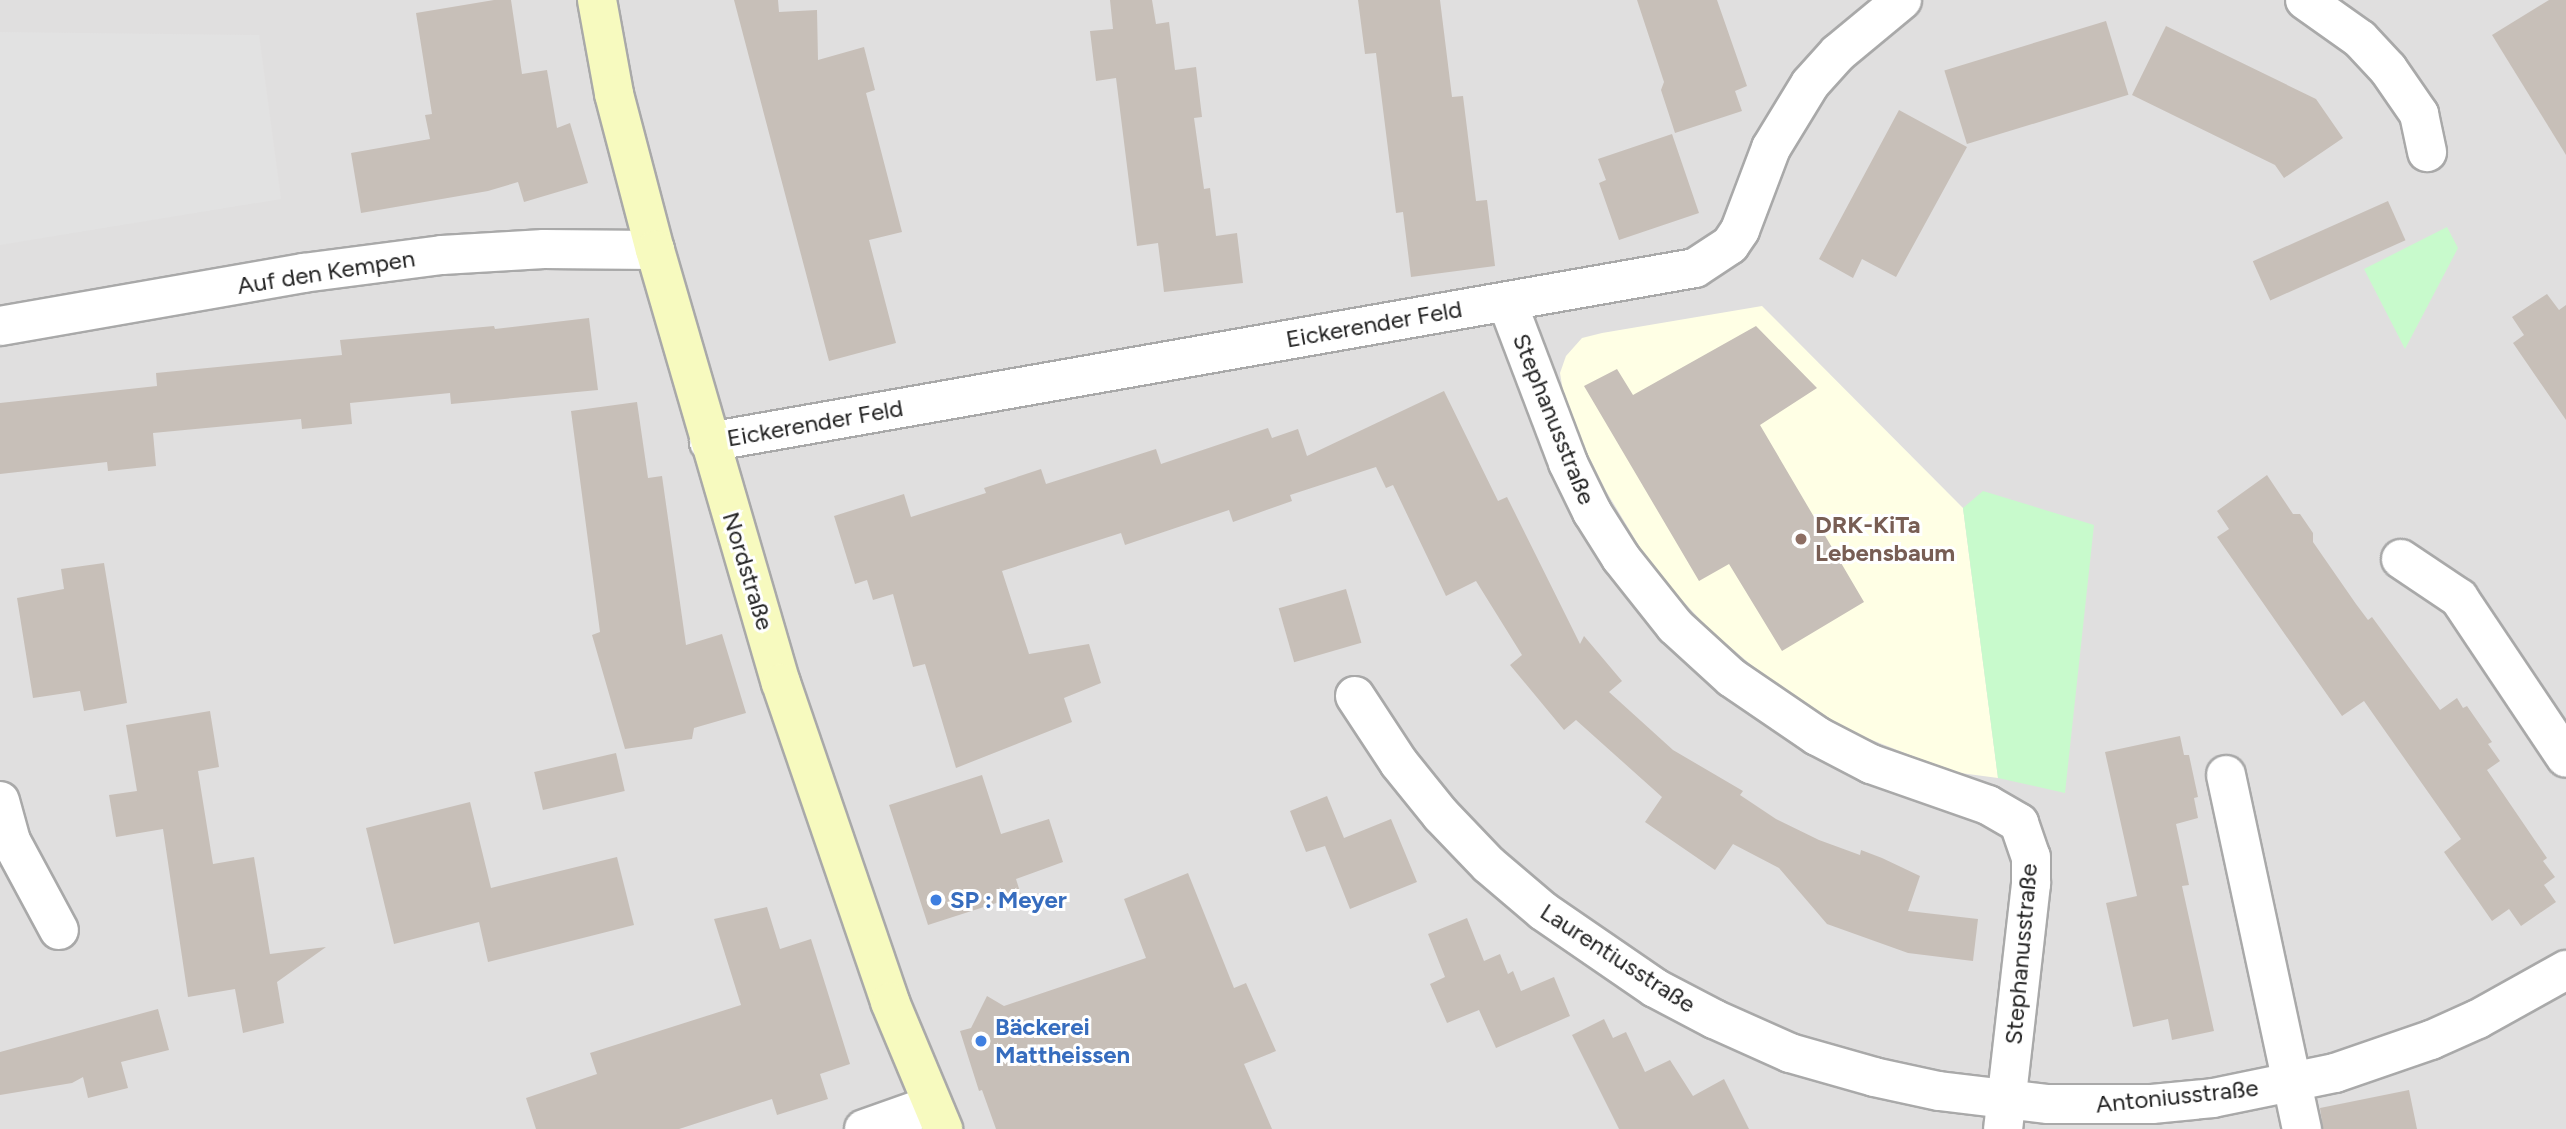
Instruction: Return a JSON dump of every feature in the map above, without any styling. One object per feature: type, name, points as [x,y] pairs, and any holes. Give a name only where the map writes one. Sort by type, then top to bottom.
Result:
[{"type":"street","name":"Nordstraße","points":[[597,0],[614,94],[654,250],[794,726],[890,1002],[937,1117]]},
{"type":"street","name":"Eickerender Feld","points":[[709,442],[1695,268],[1723,252],[1740,230],[1771,148],[1810,84],[1838,53],[1902,0]]},
{"type":"street","points":[[2305,0],[2360,39],[2388,69],[2419,114],[2427,152]]},
{"type":"street","name":"Auf den Kempen","points":[[0,326],[303,273],[428,256],[544,249],[654,250]]},
{"type":"street","name":"Stephanusstraße","points":[[1507,302],[1568,463],[1592,512],[1620,558],[1675,626],[1732,678],[1817,736],[1871,764],[1988,805],[2019,823],[2031,857],[2031,884],[2005,1114]]},
{"type":"street","points":[[2401,559],[2459,598],[2566,758]]},
{"type":"street","name":"Laurentiusstraße","points":[[1354,696],[1399,763],[1441,815],[1489,865],[1543,911],[1655,988],[1750,1036],[1831,1066],[1939,1091],[2005,1114]]},
{"type":"street","name":"Antoniusstraße","points":[[2226,775],[2302,1129]]},
{"type":"street","points":[[0,801],[11,841],[59,930]]},
{"type":"street","name":"Antoniusstraße","points":[[2005,1114],[2213,1098],[2335,1073],[2431,1040],[2478,1019],[2566,970]]},
{"type":"street","points":[[864,1129],[937,1117]]},
{"type":"shaded area","points":[[0,0],[2566,0],[2566,1129],[0,1129]]},
{"type":"shaded area","points":[[0,32],[259,35],[281,199],[0,245]]},
{"type":"shaded area","name":"DRK-KiTa Lebensbaum","points":[[1762,306],[1963,508],[1998,778],[1953,772],[1839,727],[1770,681],[1708,628],[1653,569],[1606,491],[1576,430],[1563,391],[1560,373],[1566,356],[1582,338]]},
{"type":"green space","points":[[2447,227],[2458,248],[2405,349],[2364,269]]},
{"type":"green space","points":[[1983,491],[2094,525],[2065,793],[1998,778],[1963,508]]},
{"type":"building","points":[[494,0],[511,0],[522,74],[547,70],[557,128],[570,123],[588,183],[524,202],[518,182],[488,191],[361,213],[351,153],[430,139],[425,115],[432,114],[416,13]]},
{"type":"building","points":[[734,0],[778,0],[779,12],[817,10],[818,60],[864,47],[875,90],[866,93],[902,232],[869,240],[896,343],[829,361]]},
{"type":"building","points":[[1110,0],[1152,0],[1156,24],[1169,22],[1175,70],[1196,67],[1202,117],[1194,118],[1204,189],[1210,188],[1216,236],[1237,233],[1243,283],[1164,292],[1158,243],[1137,246],[1116,78],[1096,81],[1090,31],[1113,29]]},
{"type":"building","points":[[1358,0],[1440,0],[1452,97],[1463,96],[1476,201],[1487,200],[1495,266],[1411,277],[1403,212],[1396,213],[1376,53],[1365,54]]},
{"type":"building","points":[[1637,0],[1717,0],[1747,86],[1735,91],[1742,111],[1675,133],[1661,90],[1664,82]]},
{"type":"building","points":[[2549,0],[2566,0],[2566,155],[2492,35]]},
{"type":"building","points":[[2106,21],[2129,95],[1967,144],[1944,70]]},
{"type":"building","points":[[2166,26],[2316,99],[2343,138],[2284,178],[2275,165],[2132,95]]},
{"type":"building","points":[[1899,110],[1967,147],[1896,277],[1862,259],[1853,278],[1819,259]]},
{"type":"building","points":[[1672,134],[1699,213],[1619,240],[1599,183],[1606,180],[1598,159]]},
{"type":"building","points":[[2388,201],[2405,240],[2270,300],[2253,261]]},
{"type":"building","points":[[2547,294],[2559,310],[2566,305],[2566,420],[2513,343],[2524,335],[2512,317]]},
{"type":"building","points":[[589,318],[598,390],[451,404],[450,393],[350,403],[352,424],[302,429],[301,419],[153,433],[156,466],[108,471],[107,462],[0,474],[0,403],[157,386],[156,373],[342,355],[340,340],[494,326],[495,329]]},
{"type":"building","points":[[1756,326],[1817,388],[1760,425],[1864,602],[1782,651],[1729,564],[1699,581],[1584,386],[1617,369],[1633,395]]},
{"type":"building","points":[[1444,391],[1498,501],[1507,497],[1580,644],[1584,636],[1622,681],[1609,692],[1673,750],[1743,791],[1740,795],[1776,819],[1819,840],[1860,855],[1861,850],[1920,876],[1908,911],[1978,919],[1973,961],[1908,953],[1827,924],[1779,868],[1733,844],[1715,870],[1645,822],[1662,797],[1576,720],[1564,730],[1510,665],[1522,655],[1476,581],[1446,596],[1393,485],[1386,488],[1376,467],[1290,495],[1292,501],[1233,522],[1229,510],[1125,545],[1121,533],[1002,571],[1029,654],[1089,644],[1101,683],[1064,698],[1072,722],[956,768],[925,664],[913,667],[893,594],[873,600],[867,580],[855,584],[834,516],[904,494],[911,517],[986,493],[984,488],[1041,469],[1046,484],[1156,449],[1161,464],[1268,428],[1272,438],[1298,429],[1307,456]]},
{"type":"building","points":[[637,402],[648,478],[662,476],[686,645],[722,634],[746,713],[694,728],[692,739],[625,749],[592,635],[600,632],[571,411]]},
{"type":"building","points":[[2267,475],[2293,514],[2300,514],[2313,533],[2313,542],[2356,604],[2368,620],[2372,617],[2440,710],[2457,698],[2463,708],[2467,706],[2492,742],[2488,744],[2500,761],[2487,770],[2547,858],[2543,861],[2555,877],[2544,885],[2556,902],[2521,926],[2509,909],[2492,921],[2444,852],[2461,839],[2364,701],[2342,716],[2217,537],[2229,529],[2217,511]]},
{"type":"building","points":[[104,563],[127,703],[84,711],[80,691],[33,698],[17,598],[64,589],[61,569]]},
{"type":"building","points":[[1346,589],[1361,643],[1294,662],[1279,608]]},
{"type":"building","points":[[210,711],[219,767],[198,771],[213,864],[254,857],[270,954],[326,947],[277,982],[284,1023],[243,1033],[235,989],[188,997],[163,829],[116,837],[109,795],[137,791],[126,725]]},
{"type":"building","points":[[2180,736],[2184,755],[2189,755],[2198,797],[2194,798],[2198,818],[2176,824],[2189,885],[2182,886],[2214,1031],[2172,1040],[2168,1019],[2133,1027],[2106,903],[2137,896],[2105,752]]},
{"type":"building","points":[[616,753],[625,791],[543,810],[534,772]]},
{"type":"building","points":[[982,775],[1001,834],[1049,819],[1063,862],[1016,879],[1021,895],[928,925],[889,805]]},
{"type":"building","points":[[1327,796],[1344,838],[1391,819],[1417,882],[1350,909],[1325,846],[1306,852],[1290,811]]},
{"type":"building","points":[[470,802],[491,888],[617,857],[634,925],[488,962],[479,922],[394,944],[366,828]]},
{"type":"building","points":[[1188,873],[1234,988],[1246,983],[1276,1051],[1244,1064],[1272,1129],[996,1129],[982,1090],[979,1091],[960,1031],[971,1028],[987,996],[1004,1006],[1146,958],[1124,899]]},
{"type":"building","points":[[767,907],[780,949],[811,939],[850,1064],[820,1074],[828,1099],[777,1115],[772,1099],[679,1129],[536,1129],[526,1098],[597,1074],[590,1053],[741,1005],[714,919]]},
{"type":"building","points":[[1467,918],[1484,961],[1500,954],[1508,974],[1513,971],[1521,991],[1554,977],[1570,1016],[1496,1048],[1479,1010],[1447,1023],[1430,984],[1445,977],[1428,934]]},
{"type":"building","points":[[158,1009],[169,1050],[121,1062],[128,1088],[88,1098],[83,1077],[72,1083],[0,1095],[0,1052]]},
{"type":"building","points":[[1604,1019],[1613,1038],[1626,1032],[1645,1072],[1670,1060],[1693,1096],[1724,1079],[1749,1129],[1619,1129],[1572,1035]]},
{"type":"building","points":[[2409,1090],[2417,1129],[2323,1129],[2320,1108]]},
{"type":"place","name":"DRK-KiTa Lebensbaum","points":[[1801,539]]},
{"type":"place","name":"SP : Meyer","points":[[936,900]]},
{"type":"place","name":"Bäckerei Mattheissen","points":[[981,1041]]}]
